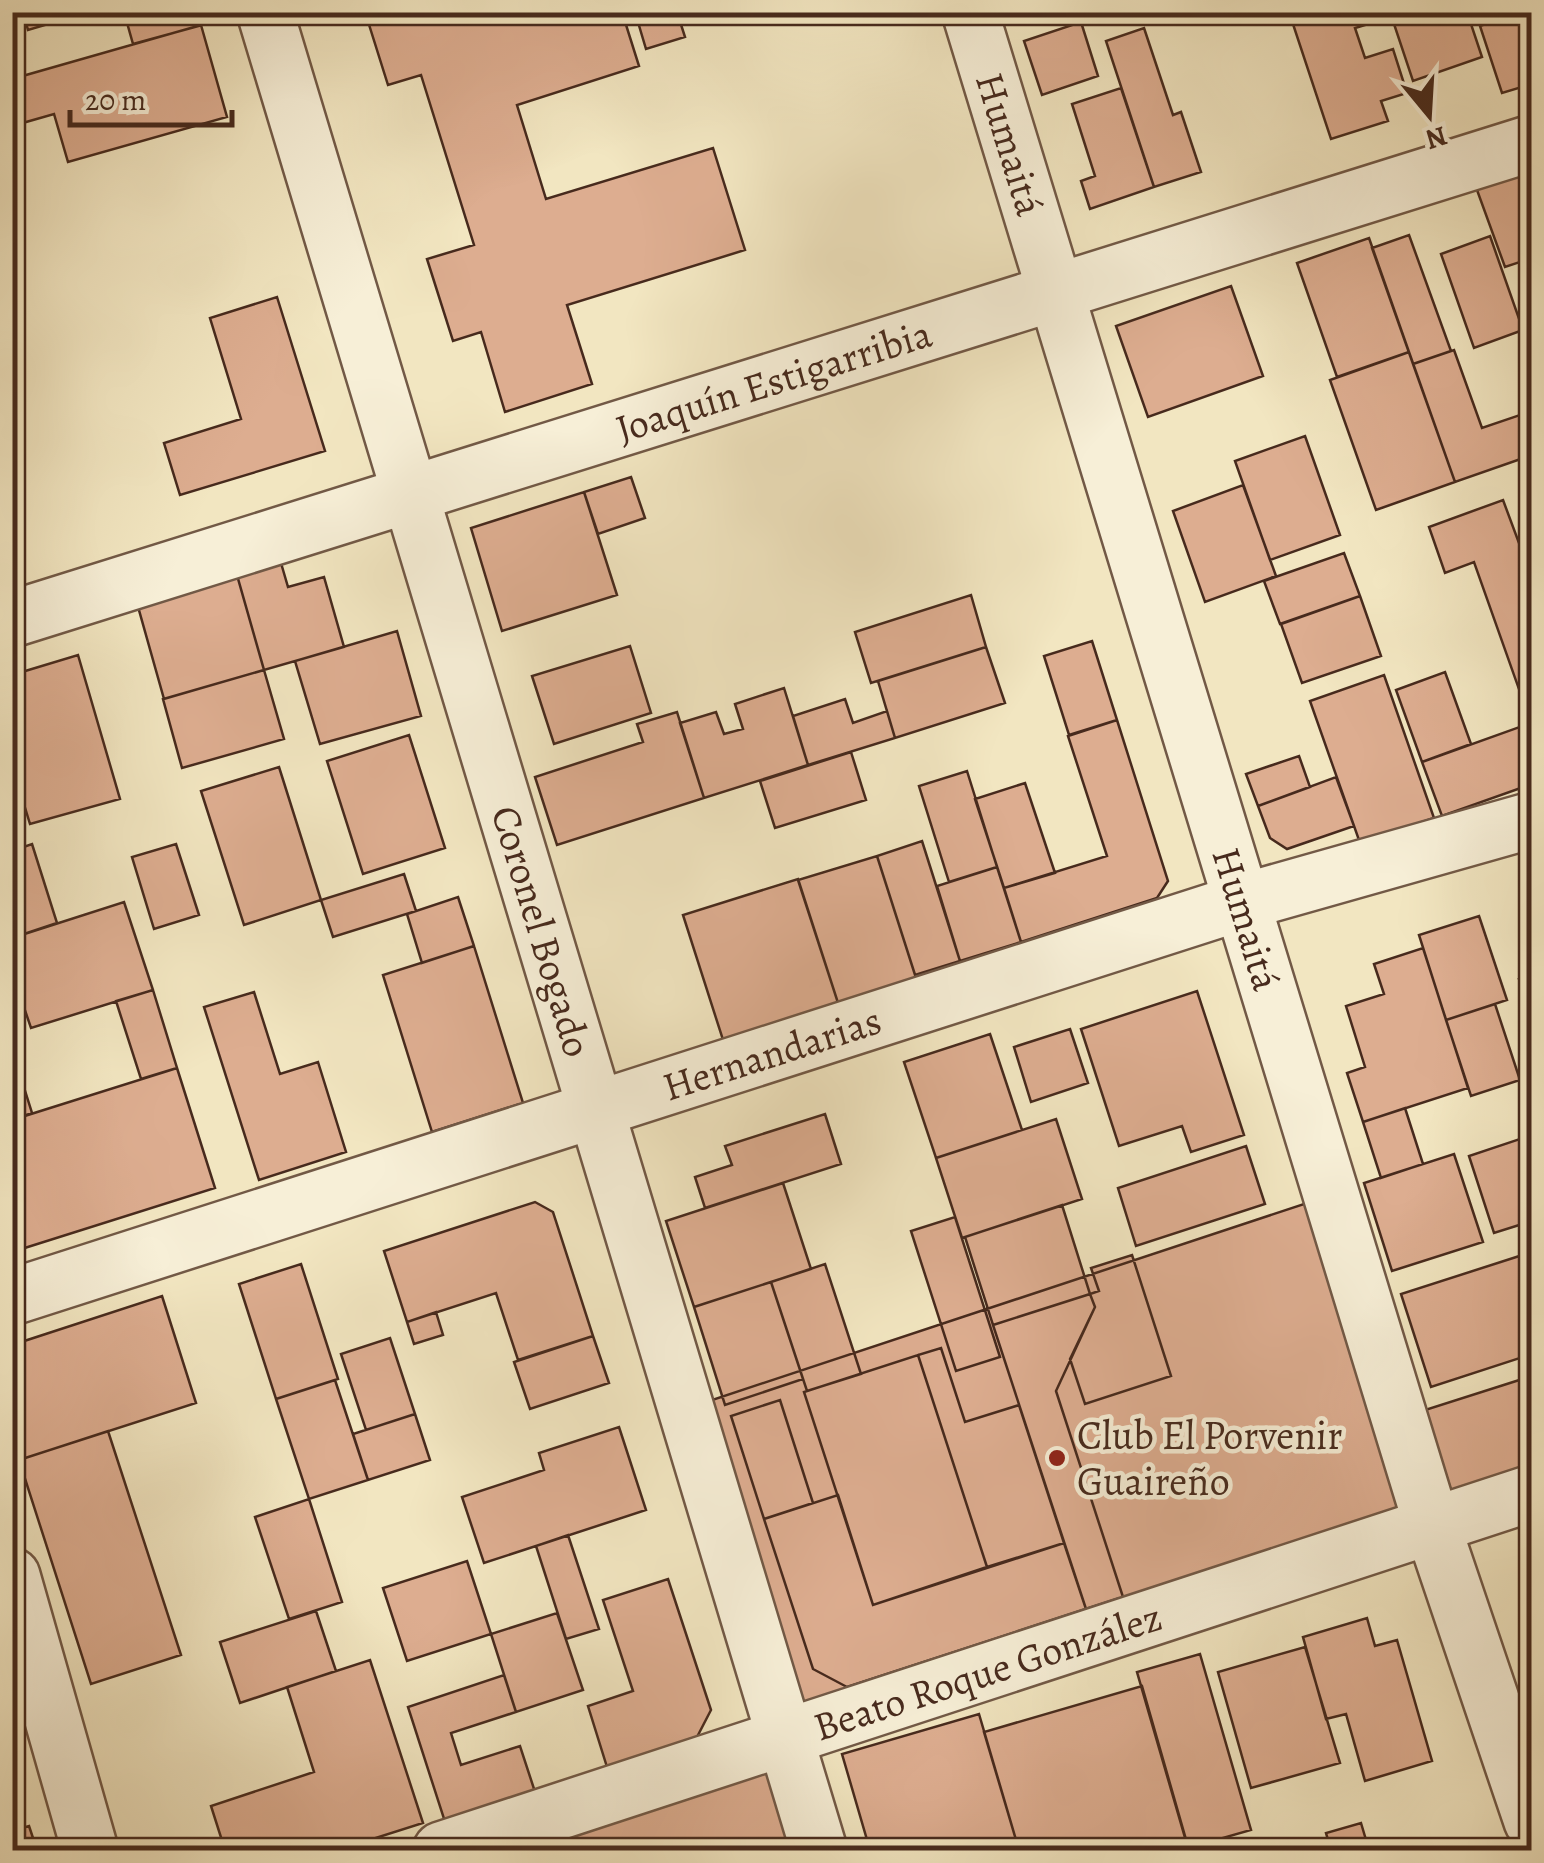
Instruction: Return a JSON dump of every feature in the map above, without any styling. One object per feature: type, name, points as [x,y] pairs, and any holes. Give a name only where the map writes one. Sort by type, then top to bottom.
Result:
[{"type":"street","name":"Coronel Bogado","points":[[264,12],[819,1850]]},
{"type":"street","name":"Humaitá","points":[[970,12],[1432,1525],[1532,1822]]},
{"type":"street","name":"Joaquín Estigarribia","points":[[12,620],[1532,143]]},
{"type":"street","name":"Hernandarias","points":[[12,1297],[1242,902],[1532,820]]},
{"type":"street","name":"Beato Roque González","points":[[441,1850],[1532,1492]]},
{"type":"street","points":[[12,1576],[90,1850]]},
{"type":"building","points":[[23,12],[89,12],[28,30]]},
{"type":"building","points":[[124,12],[195,12],[199,26],[133,44]]},
{"type":"building","points":[[622,12],[639,66],[517,105],[546,199],[713,148],[745,250],[567,305],[592,384],[505,412],[481,332],[453,341],[427,259],[474,245],[421,75],[388,85],[366,15]]},
{"type":"building","points":[[635,12],[677,12],[685,37],[646,49]]},
{"type":"building","points":[[1289,12],[1368,12],[1372,23],[1355,28],[1365,58],[1393,49],[1407,93],[1381,101],[1388,121],[1331,139]]},
{"type":"building","points":[[1390,12],[1467,12],[1482,57],[1413,81]]},
{"type":"building","points":[[1519,12],[1532,12],[1532,84],[1502,93],[1480,26]]},
{"type":"building","points":[[1081,22],[1098,76],[1042,95],[1024,41]]},
{"type":"building","points":[[201,25],[227,117],[68,162],[54,114],[12,126],[12,79]]},
{"type":"building","points":[[1144,28],[1173,115],[1181,112],[1201,172],[1154,187],[1106,41]]},
{"type":"building","points":[[1121,88],[1154,187],[1090,209],[1081,181],[1095,176],[1072,104]]},
{"type":"building","points":[[1532,158],[1532,258],[1505,267],[1473,179]]},
{"type":"building","points":[[1409,235],[1451,351],[1413,364],[1372,248]]},
{"type":"building","points":[[1490,236],[1523,330],[1474,348],[1441,254]]},
{"type":"building","points":[[1369,238],[1409,352],[1337,377],[1297,263]]},
{"type":"building","points":[[1231,286],[1263,376],[1148,417],[1116,326]]},
{"type":"building","points":[[277,297],[325,451],[180,495],[164,443],[241,419],[210,318]]},
{"type":"building","points":[[1454,350],[1482,428],[1532,411],[1532,455],[1455,482],[1413,364]]},
{"type":"building","points":[[1409,352],[1455,482],[1376,510],[1330,380]]},
{"type":"building","points":[[1305,436],[1340,535],[1270,560],[1235,461]]},
{"type":"building","points":[[631,477],[645,518],[598,534],[584,492]]},
{"type":"building","points":[[1243,485],[1276,576],[1205,602],[1173,511]]},
{"type":"building","points":[[584,492],[617,595],[502,631],[471,528]]},
{"type":"building","points":[[1503,500],[1532,578],[1532,784],[1442,816],[1422,762],[1531,723],[1474,562],[1445,573],[1429,527]]},
{"type":"building","points":[[1344,553],[1360,596],[1280,624],[1264,581]]},
{"type":"building","points":[[281,563],[288,587],[324,577],[344,647],[264,670],[237,575]]},
{"type":"building","points":[[237,575],[264,670],[164,699],[137,603]]},
{"type":"building","points":[[971,595],[986,647],[871,683],[855,632]]},
{"type":"building","points":[[1360,596],[1381,656],[1302,683],[1281,624]]},
{"type":"building","points":[[397,631],[421,716],[320,744],[295,661]]},
{"type":"building","points":[[1092,641],[1117,720],[1069,735],[1044,656]]},
{"type":"building","points":[[630,646],[651,713],[554,744],[532,676]]},
{"type":"building","points":[[986,647],[1005,703],[895,738],[878,681]]},
{"type":"building","points":[[78,655],[120,799],[30,824],[12,765],[12,675]]},
{"type":"building","points":[[264,670],[284,739],[182,768],[163,699]]},
{"type":"building","points":[[1445,672],[1471,744],[1422,762],[1396,690]]},
{"type":"building","points":[[1384,675],[1434,818],[1360,843],[1310,701]]},
{"type":"building","points":[[784,688],[808,765],[704,798],[680,723],[716,712],[724,734],[743,729],[735,704]]},
{"type":"building","points":[[845,699],[853,723],[887,711],[895,738],[808,765],[793,716]]},
{"type":"building","points":[[677,712],[704,798],[557,845],[535,777],[643,742],[637,724]]},
{"type":"building","points":[[1117,720],[1168,881],[1157,898],[1021,942],[1004,888],[1107,856],[1068,736]]},
{"type":"building","points":[[409,735],[445,848],[363,874],[327,761]]},
{"type":"building","points":[[851,752],[866,800],[775,828],[760,781]]},
{"type":"building","points":[[1299,756],[1310,787],[1258,806],[1246,774]]},
{"type":"building","points":[[279,767],[321,900],[244,925],[201,791]]},
{"type":"building","points":[[967,771],[997,867],[949,882],[919,786]]},
{"type":"building","points":[[1336,777],[1354,826],[1287,849],[1270,838],[1258,806]]},
{"type":"building","points":[[1025,783],[1055,873],[1004,888],[975,799]]},
{"type":"building","points":[[922,841],[960,961],[915,975],[877,856]]},
{"type":"building","points":[[32,844],[57,923],[12,938],[12,851]]},
{"type":"building","points":[[176,844],[199,915],[154,929],[132,857]]},
{"type":"building","points":[[877,856],[917,981],[839,1006],[798,880]]},
{"type":"building","points":[[997,867],[1021,942],[960,961],[937,886]]},
{"type":"building","points":[[404,874],[416,911],[333,937],[321,900]]},
{"type":"building","points":[[798,879],[839,1006],[724,1043],[683,915]]},
{"type":"building","points":[[458,897],[474,946],[422,963],[407,914]]},
{"type":"building","points":[[124,902],[153,990],[31,1028],[12,972],[12,938]]},
{"type":"building","points":[[1479,916],[1507,1000],[1446,1020],[1419,935]]},
{"type":"building","points":[[474,946],[523,1103],[432,1132],[383,975]]},
{"type":"building","points":[[1423,948],[1468,1088],[1363,1122],[1347,1073],[1365,1067],[1346,1006],[1384,994],[1374,964]]},
{"type":"building","points":[[1532,975],[1532,1016],[1519,979]]},
{"type":"building","points":[[153,990],[177,1068],[141,1079],[116,1001]]},
{"type":"building","points":[[1197,991],[1244,1135],[1191,1152],[1182,1126],[1119,1146],[1081,1029]]},
{"type":"building","points":[[254,992],[280,1074],[318,1062],[346,1152],[259,1180],[204,1007]]},
{"type":"building","points":[[1495,1004],[1520,1080],[1471,1096],[1446,1020]]},
{"type":"building","points":[[1070,1029],[1088,1083],[1031,1102],[1014,1047]]},
{"type":"building","points":[[990,1034],[1022,1130],[936,1158],[904,1062]]},
{"type":"building","points":[[16,1062],[32,1113],[12,1120],[12,1063]]},
{"type":"building","points":[[177,1068],[215,1188],[12,1252],[12,1120]]},
{"type":"building","points":[[1405,1108],[1423,1164],[1381,1178],[1363,1122]]},
{"type":"building","points":[[825,1114],[841,1164],[705,1208],[695,1177],[732,1165],[725,1146]]},
{"type":"building","points":[[1056,1119],[1082,1199],[962,1238],[936,1158]]},
{"type":"building","points":[[1532,1135],[1532,1221],[1494,1233],[1469,1156]]},
{"type":"building","points":[[1246,1146],[1265,1204],[1136,1246],[1118,1188]]},
{"type":"building","points":[[1454,1154],[1483,1242],[1392,1271],[1364,1183]]},
{"type":"building","points":[[783,1183],[811,1269],[694,1307],[666,1221]]},
{"type":"building","points":[[535,1202],[553,1212],[593,1336],[518,1360],[496,1293],[407,1322],[384,1251]]},
{"type":"building","name":"Club El Porvenir Guaireño","points":[[1310,1202],[1409,1514],[799,1714],[706,1402]]},
{"type":"building","points":[[1062,1205],[1090,1294],[993,1325],[965,1237]]},
{"type":"building","points":[[955,1217],[1000,1357],[956,1371],[911,1231]]},
{"type":"building","points":[[1532,1252],[1532,1354],[1431,1387],[1401,1294]]},
{"type":"building","points":[[1132,1255],[1171,1376],[1085,1404],[1070,1359],[1095,1307],[1090,1294],[1099,1291],[1091,1268]]},
{"type":"building","points":[[301,1264],[338,1379],[276,1399],[239,1284]]},
{"type":"building","points":[[825,1264],[861,1374],[807,1391],[771,1282]]},
{"type":"building","points":[[771,1282],[803,1379],[725,1405],[694,1307]]},
{"type":"building","points":[[1090,1294],[1095,1307],[1056,1391],[1123,1597],[1086,1609],[993,1325]]},
{"type":"building","points":[[162,1296],[196,1403],[19,1460],[12,1442],[12,1345]]},
{"type":"building","points":[[436,1312],[443,1335],[414,1344],[407,1322]]},
{"type":"building","points":[[593,1336],[609,1383],[530,1409],[514,1362]]},
{"type":"building","points":[[390,1338],[415,1414],[366,1430],[341,1354]]},
{"type":"building","points":[[941,1348],[965,1422],[1019,1405],[1064,1543],[987,1567],[918,1355]]},
{"type":"building","points":[[918,1355],[987,1567],[873,1605],[804,1392]]},
{"type":"building","points":[[1532,1376],[1532,1484],[1457,1509],[1425,1410]]},
{"type":"building","points":[[335,1380],[368,1480],[309,1499],[276,1399]]},
{"type":"building","points":[[780,1400],[813,1503],[764,1519],[731,1416]]},
{"type":"building","points":[[415,1414],[430,1460],[368,1480],[353,1434]]},
{"type":"building","points":[[619,1427],[646,1510],[484,1563],[462,1497],[544,1470],[539,1453]]},
{"type":"building","points":[[108,1431],[181,1655],[91,1684],[19,1460]]},
{"type":"building","points":[[838,1495],[873,1605],[1064,1543],[1086,1609],[847,1687],[813,1669],[764,1519]]},
{"type":"building","points":[[309,1499],[342,1602],[289,1619],[255,1517]]},
{"type":"building","points":[[568,1535],[599,1629],[566,1639],[536,1546]]},
{"type":"building","points":[[467,1561],[491,1634],[407,1661],[383,1588]]},
{"type":"building","points":[[668,1579],[711,1710],[697,1737],[607,1767],[588,1706],[633,1691],[603,1600]]},
{"type":"building","points":[[316,1611],[336,1671],[240,1703],[220,1642]]},
{"type":"building","points":[[557,1613],[583,1690],[516,1712],[491,1634]]},
{"type":"building","points":[[1367,1618],[1375,1646],[1397,1640],[1432,1761],[1365,1781],[1346,1714],[1326,1719],[1303,1637]]},
{"type":"building","points":[[1305,1647],[1340,1763],[1251,1788],[1218,1672]]},
{"type":"building","points":[[1200,1654],[1251,1830],[1188,1848],[1137,1672]]},
{"type":"building","points":[[370,1660],[423,1823],[338,1850],[225,1850],[211,1806],[314,1772],[287,1687]]},
{"type":"building","points":[[504,1675],[516,1712],[451,1733],[461,1765],[520,1746],[536,1795],[446,1825],[408,1707]]},
{"type":"building","points":[[1142,1686],[1189,1850],[1019,1850],[984,1732]]},
{"type":"building","points":[[979,1714],[1019,1850],[870,1850],[842,1754]]},
{"type":"building","points":[[772,1768],[798,1850],[518,1850]]},
{"type":"building","points":[[1361,1823],[1369,1850],[1331,1850],[1326,1833]]},
{"type":"building","points":[[29,1826],[37,1850],[12,1850],[12,1831]]},
{"type":"place","name":"Club El Porvenir Guaireño","points":[[1057,1458]]}]
